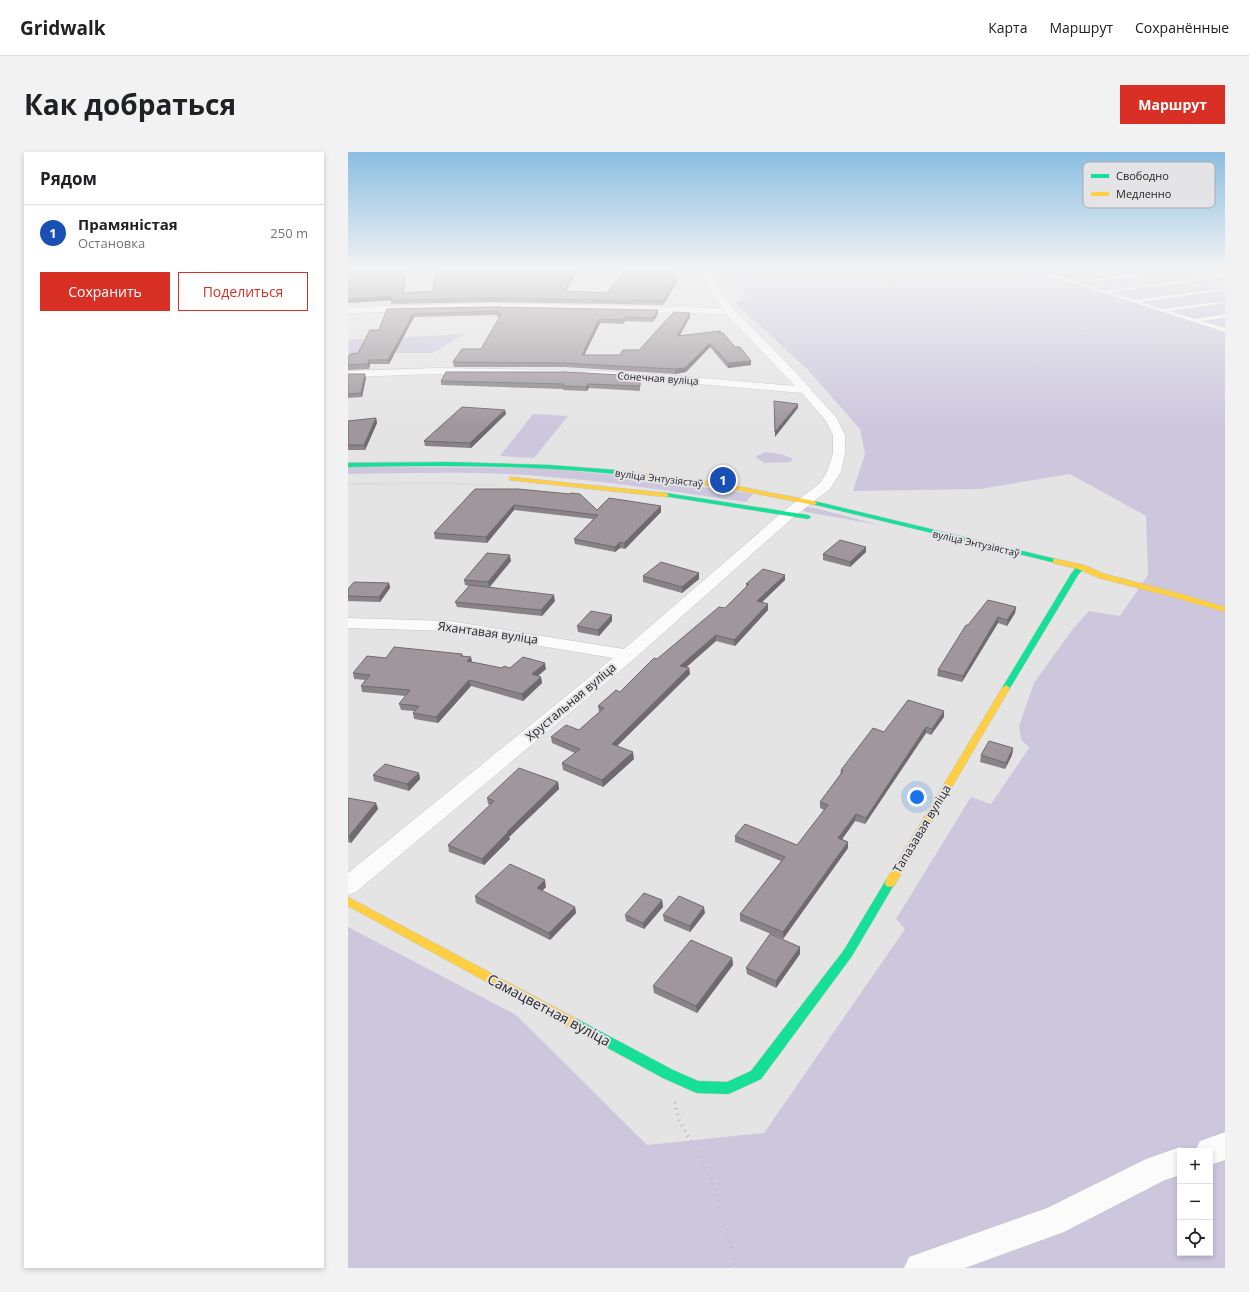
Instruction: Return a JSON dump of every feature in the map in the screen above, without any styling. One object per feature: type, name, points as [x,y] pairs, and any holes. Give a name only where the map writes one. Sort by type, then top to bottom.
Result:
[{"type":"street","points":[[739,321],[807,390],[832,420],[839,435],[839,453],[834,472],[825,486],[804,501]]},
{"type":"street","name":"Сонечная вуліца","points":[[348,374],[436,371],[575,373],[631,375],[807,390]]},
{"type":"street","name":"вуліца Энтузіястаў","points":[[348,464],[464,464],[571,468],[720,485],[804,501],[1078,570]]},
{"type":"street","name":"вуліца Энтузіястаў","points":[[505,479],[608,487],[659,493],[821,519]]},
{"type":"street","name":"Хрустальная вуліца","points":[[348,886],[628,655],[804,501]]},
{"type":"street","name":"вуліца Энтузіястаў","points":[[905,534],[1078,570]]},
{"type":"street","points":[[1078,570],[1179,596],[1225,610]]},
{"type":"street","name":"Тапазавая вуліца","points":[[756,1075],[848,953],[1078,570]]},
{"type":"street","name":"Яхантавая вуліца","points":[[348,623],[449,626],[628,655]]},
{"type":"street","name":"Самацветная вуліца","points":[[348,901],[668,1074],[697,1087],[728,1088],[756,1075]]},
{"type":"street","points":[[1213,1150],[1225,1146]]},
{"type":"street","points":[[920,1268],[1053,1221],[1157,1169],[1177,1162]]},
{"type":"lane","points":[[1192,321],[1225,330]]},
{"type":"path","points":[[1019,321],[1093,332],[1225,343]]},
{"type":"path","points":[[782,364],[1225,369]]},
{"type":"path","points":[[668,1074],[679,1120],[712,1180],[735,1261],[734,1268]]},
{"type":"shaded area","points":[[755,321],[1225,321],[1225,1268],[348,1268],[348,927],[516,1015],[647,1145],[764,1133],[905,929],[896,919],[971,797],[991,804],[1029,748],[1021,739],[1019,726],[1034,683],[1072,630],[1089,611],[1120,616],[1148,575],[1146,516],[1070,474],[980,489],[853,491],[865,454],[860,429],[808,370]]},
{"type":"shaded area","points":[[464,334],[433,353],[348,353],[349,340]]},
{"type":"shaded area","points":[[533,414],[568,416],[534,458],[500,456]]},
{"type":"shaded area","points":[[765,452],[780,454],[792,458],[791,462],[765,463],[755,457]]},
{"type":"shaded area","points":[[348,467],[542,468],[624,476],[753,494],[746,502],[565,478],[515,474],[467,473],[348,474]]},
{"type":"shaded area","points":[[806,507],[880,525],[806,512],[802,509]]},
{"type":"building","points":[[382,321],[409,321],[388,360],[369,360],[368,364],[348,365],[348,357],[350,354],[358,353],[370,330],[379,330]]},
{"type":"building","points":[[497,321],[598,321],[582,355],[620,355],[623,350],[639,350],[666,321],[685,321],[677,336],[721,331],[719,334],[723,333],[735,347],[740,347],[751,361],[728,363],[710,343],[685,368],[675,369],[564,363],[453,362],[462,349],[481,349]]},
{"type":"building","points":[[446,372],[565,372],[640,376],[640,386],[588,384],[586,387],[562,386],[564,384],[441,381]]},
{"type":"building","points":[[348,374],[365,374],[361,393],[348,394]]},
{"type":"building","points":[[774,401],[798,404],[775,432]]},
{"type":"building","points":[[462,407],[505,410],[470,443],[424,441]]},
{"type":"building","points":[[376,418],[364,445],[348,445],[348,421]]},
{"type":"building","points":[[475,489],[518,489],[580,494],[597,510],[609,498],[661,506],[624,543],[620,542],[615,547],[574,539],[598,515],[514,505],[486,537],[434,533]]},
{"type":"building","points":[[840,540],[866,547],[850,562],[823,554]]},
{"type":"building","points":[[487,553],[510,555],[488,582],[464,580]]},
{"type":"building","points":[[661,562],[699,573],[682,587],[643,576]]},
{"type":"building","points":[[763,569],[785,575],[757,601],[768,604],[734,640],[716,635],[680,666],[689,668],[612,744],[633,752],[602,780],[562,763],[580,749],[551,737],[566,725],[579,730],[604,708],[598,706],[616,690],[620,692],[654,658],[657,659],[719,607],[725,608],[749,584],[746,584]]},
{"type":"building","points":[[354,582],[389,583],[379,597],[348,596],[348,589]]},
{"type":"building","points":[[470,585],[554,595],[541,610],[455,602]]},
{"type":"building","points":[[988,600],[1016,607],[1007,620],[998,617],[963,676],[938,670],[966,625],[968,625]]},
{"type":"building","points":[[591,611],[612,615],[598,630],[577,626]]},
{"type":"building","points":[[394,647],[462,654],[461,656],[471,657],[467,661],[502,668],[504,666],[510,668],[523,657],[545,663],[532,674],[541,677],[522,694],[469,680],[436,717],[413,713],[419,706],[399,704],[410,690],[361,686],[370,675],[353,673],[367,656],[386,658]]},
{"type":"building","points":[[908,700],[944,711],[932,729],[926,727],[866,818],[856,814],[838,838],[848,842],[783,932],[740,914],[785,857],[735,836],[745,824],[797,845],[828,805],[820,802],[843,771],[841,770],[873,728],[884,732]]},
{"type":"building","points":[[989,741],[1013,748],[1006,763],[981,755]]},
{"type":"building","points":[[385,764],[419,773],[407,784],[373,775]]},
{"type":"building","points":[[519,768],[558,782],[482,859],[448,845],[494,801],[487,798]]},
{"type":"building","points":[[348,798],[376,803],[349,836],[348,836]]},
{"type":"building","points":[[510,864],[545,880],[537,888],[575,907],[549,933],[475,896]]},
{"type":"building","points":[[644,893],[662,900],[643,923],[625,915]]},
{"type":"building","points":[[679,896],[704,907],[690,926],[663,915]]},
{"type":"building","points":[[770,934],[800,947],[776,981],[746,968]]},
{"type":"building","points":[[691,940],[732,958],[696,1006],[653,986]]},
{"type":"traffic: fast","points":[[348,465],[516,465],[549,466],[616,472]]},
{"type":"traffic: fast","points":[[666,495],[808,517]]},
{"type":"traffic: fast","points":[[814,503],[1056,561]]},
{"type":"traffic: fast","points":[[1006,688],[1075,574],[1081,567]]},
{"type":"traffic: fast","points":[[573,1023],[668,1074],[697,1087],[728,1088],[756,1075],[848,953],[890,883]]},
{"type":"traffic: slow","points":[[616,472],[721,485],[814,503]]},
{"type":"traffic: slow","points":[[511,479],[666,495]]},
{"type":"traffic: slow","points":[[1056,561],[1081,567],[1102,576],[1179,596],[1225,610]]},
{"type":"traffic: slow","points":[[890,883],[1006,688]]},
{"type":"traffic: slow","points":[[348,901],[573,1023]]},
{"type":"place","name":"Прамяністая","points":[[723,480]]}]
